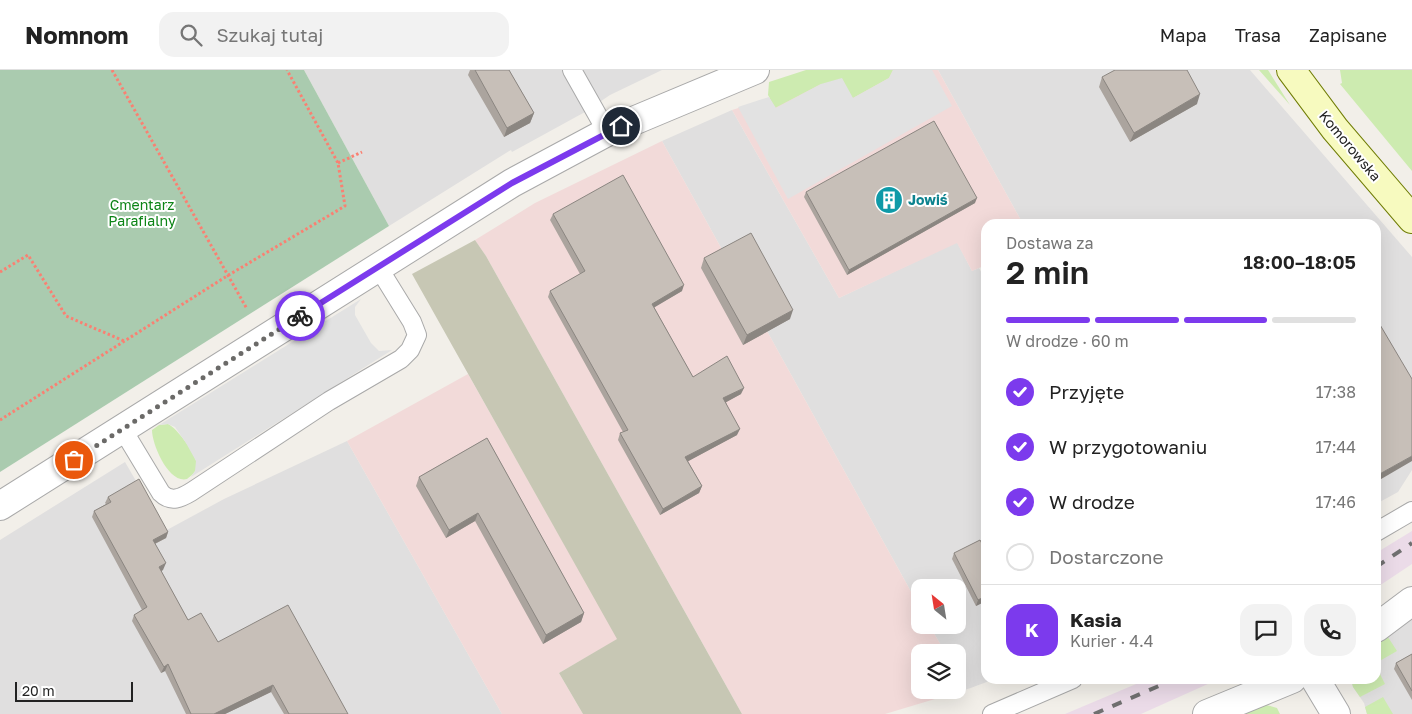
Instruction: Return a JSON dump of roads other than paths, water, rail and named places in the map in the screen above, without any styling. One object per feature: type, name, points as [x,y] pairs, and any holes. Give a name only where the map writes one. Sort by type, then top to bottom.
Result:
[{"type":"street","points":[[0,506],[512,183],[607,132],[685,97],[754,70]]},
{"type":"street","name":"Komorowska","points":[[1291,70],[1335,129],[1412,219]]},
{"type":"street","points":[[1381,624],[1412,601]]},
{"type":"street","points":[[1207,714],[1280,684]]},
{"type":"street","points":[[1318,684],[1336,714]]},
{"type":"lane","points":[[572,70],[607,132]]},
{"type":"lane","points":[[122,430],[161,493],[169,499],[175,499],[192,492],[329,401],[400,359],[410,350],[417,335],[412,322],[378,267]]},
{"type":"lane","points":[[1381,529],[1412,511]]},
{"type":"lane","points":[[992,714],[1062,684]]},
{"type":"railway","points":[[1381,564],[1412,543]]},
{"type":"railway","points":[[1094,714],[1163,684]]},
{"type":"place","name":"Jowiś","points":[[889,200]]},
{"type":"park label","name":"Cmentarz Parafialny","points":[[142,214]]}]
